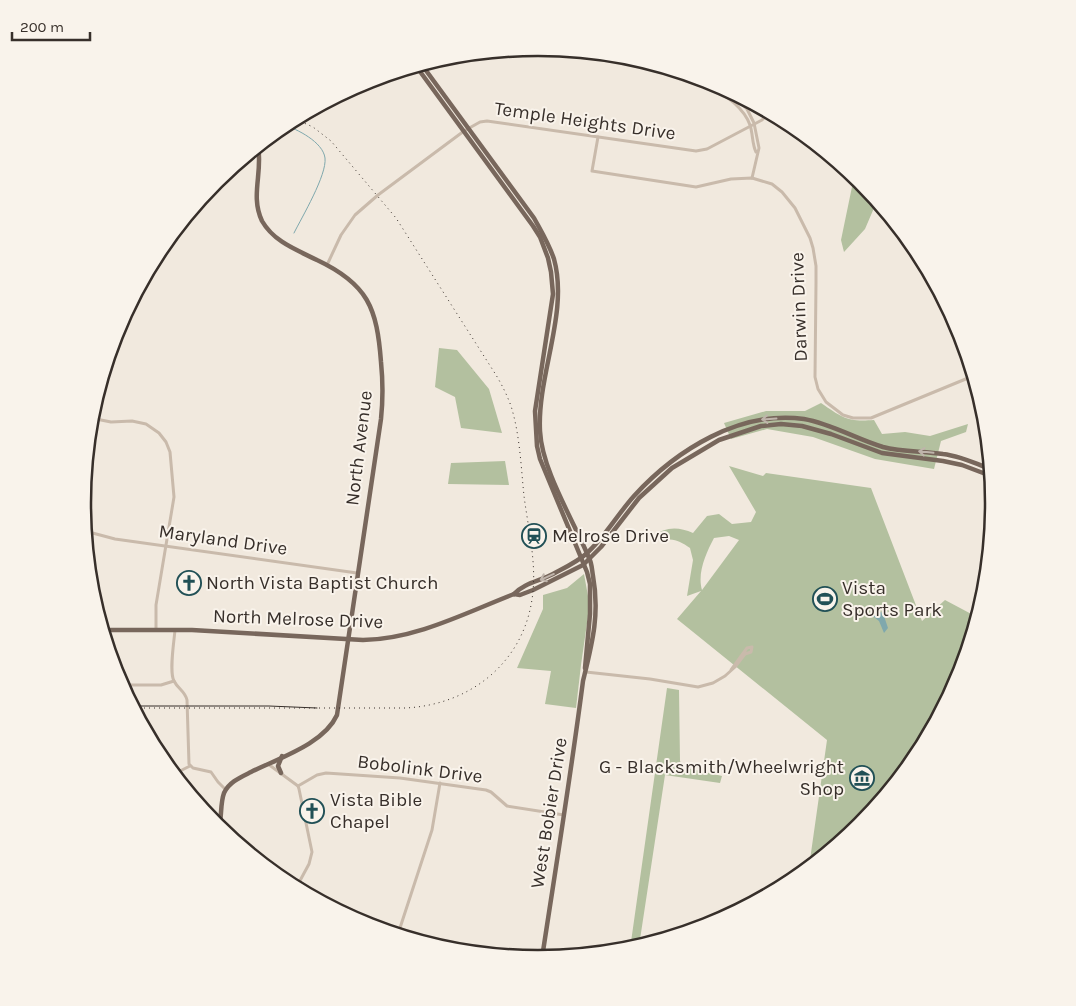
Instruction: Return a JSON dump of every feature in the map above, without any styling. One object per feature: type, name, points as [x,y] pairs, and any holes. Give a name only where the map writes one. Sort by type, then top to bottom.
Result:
[{"type":"main road","points":[[426,70],[533,226],[546,251],[552,275],[553,294],[535,420],[537,446],[550,483],[587,572],[591,594],[586,672]]},
{"type":"main road","points":[[420,72],[534,218],[554,258],[558,281],[558,295],[542,398],[540,433],[544,455],[588,556],[595,591],[596,609],[590,660],[586,672]]},
{"type":"main road","name":"North Avenue","points":[[226,790],[241,777],[312,742],[330,727],[337,715],[383,392],[380,339],[374,315],[363,294],[344,275],[282,243],[269,231],[262,221],[256,200],[258,155]]},
{"type":"main road","points":[[552,275],[555,280],[556,294],[558,295]]},
{"type":"main road","points":[[583,565],[634,496],[668,465],[692,448],[716,435],[762,419],[782,418],[817,422],[884,447],[945,454],[983,466]]},
{"type":"main road","points":[[581,558],[588,556],[601,547],[639,498],[672,468],[719,440],[761,426],[781,424],[802,426],[831,434],[882,453],[943,461],[962,465],[984,473]]},
{"type":"main road","points":[[550,483],[554,484],[565,504]]},
{"type":"main road","name":"North Melrose Drive","points":[[110,630],[175,630],[378,640],[406,635],[514,594],[519,588],[554,574],[581,558]]},
{"type":"main road","name":"North Melrose Drive","points":[[514,594],[520,595],[533,590],[583,565]]},
{"type":"main road","name":"West Bobier Drive","points":[[543,950],[586,672]]},
{"type":"main road","points":[[281,773],[278,766],[282,756]]},
{"type":"main road","points":[[221,817],[226,790]]},
{"type":"street","points":[[729,99],[752,124]]},
{"type":"street","points":[[745,107],[747,109],[759,148],[756,153],[752,178]]},
{"type":"street","name":"Temple Heights Drive","points":[[327,265],[342,235],[355,215],[373,199],[466,130],[480,122],[488,121],[700,151],[764,118]]},
{"type":"street","name":"Darwin Drive","points":[[598,137],[592,171],[696,187],[740,178],[752,178],[772,184],[782,192],[795,208],[810,238],[816,266],[815,377],[818,389],[826,402],[844,415],[853,418],[870,418],[967,378]]},
{"type":"street","points":[[99,420],[111,422],[139,422],[152,427],[166,442],[170,452],[174,497],[156,605],[156,630]]},
{"type":"street","name":"Maryland Drive","points":[[92,533],[116,539],[357,573]]},
{"type":"street","points":[[175,630],[172,673],[174,681],[184,691],[187,700],[190,766]]},
{"type":"street","points":[[586,672],[650,679],[693,687],[717,681],[731,670],[746,654],[752,652],[752,648],[747,648],[731,670]]},
{"type":"street","points":[[130,685],[161,686],[174,681]]},
{"type":"street","points":[[268,763],[298,786],[312,852],[309,864],[300,880]]},
{"type":"street","points":[[181,771],[190,766],[209,771],[226,790]]},
{"type":"street","name":"Bobolink Drive","points":[[298,786],[317,775],[326,773],[400,778],[486,790],[511,807],[565,815]]},
{"type":"street","points":[[400,928],[432,830],[440,784]]},
{"type":"green space","points":[[852,185],[874,208],[865,229],[844,252],[841,240]]},
{"type":"green space","points":[[439,348],[457,350],[489,389],[502,433],[461,428],[455,397],[435,387]]},
{"type":"green space","points":[[821,403],[846,418],[874,420],[882,434],[905,432],[930,436],[968,424],[966,432],[941,441],[934,469],[875,459],[813,437],[767,429],[731,439],[724,423],[766,411],[805,411]]},
{"type":"green space","points":[[505,461],[509,485],[448,484],[451,463]]},
{"type":"green space","points":[[729,466],[763,476],[766,473],[871,488],[922,621],[945,600],[971,614],[961,647],[939,701],[909,751],[874,798],[833,839],[810,857],[827,740],[677,619],[701,591],[687,596],[693,560],[690,548],[676,540],[661,541],[652,536],[672,528],[693,533],[707,516],[719,514],[732,524],[751,522],[756,512]],"holes":[[[729,536],[739,540],[702,590],[701,570],[714,538]]]},
{"type":"green space","points":[[584,574],[588,596],[588,616],[576,708],[545,704],[551,671],[517,668],[543,609],[543,595],[567,588]]},
{"type":"green space","points":[[667,688],[679,690],[680,761],[683,767],[722,776],[720,783],[665,775],[640,938],[631,940]]},
{"type":"water","points":[[875,610],[883,613],[888,628],[884,633],[879,621],[870,614]]},
{"type":"waterway","points":[[294,129],[309,137],[320,147],[325,158],[325,165],[308,207],[294,233]]},
{"type":"tram line","points":[[140,706],[317,708]]},
{"type":"railway","points":[[141,708],[405,708],[429,705],[452,698],[473,688],[492,674],[508,658],[520,638],[529,616],[534,579],[533,555],[518,440],[514,417],[506,394],[496,375],[396,218],[331,141],[313,127],[304,123]]},
{"type":"place","name":"Melrose Drive","points":[[534,536]]},
{"type":"place","name":"North Vista Baptist Church","points":[[189,583]]},
{"type":"place","name":"Vista Sports Park","points":[[825,599]]},
{"type":"place","name":"G - Blacksmith/Wheelwright Shop","points":[[862,778]]},
{"type":"place","name":"Vista Bible Chapel","points":[[312,811]]}]
